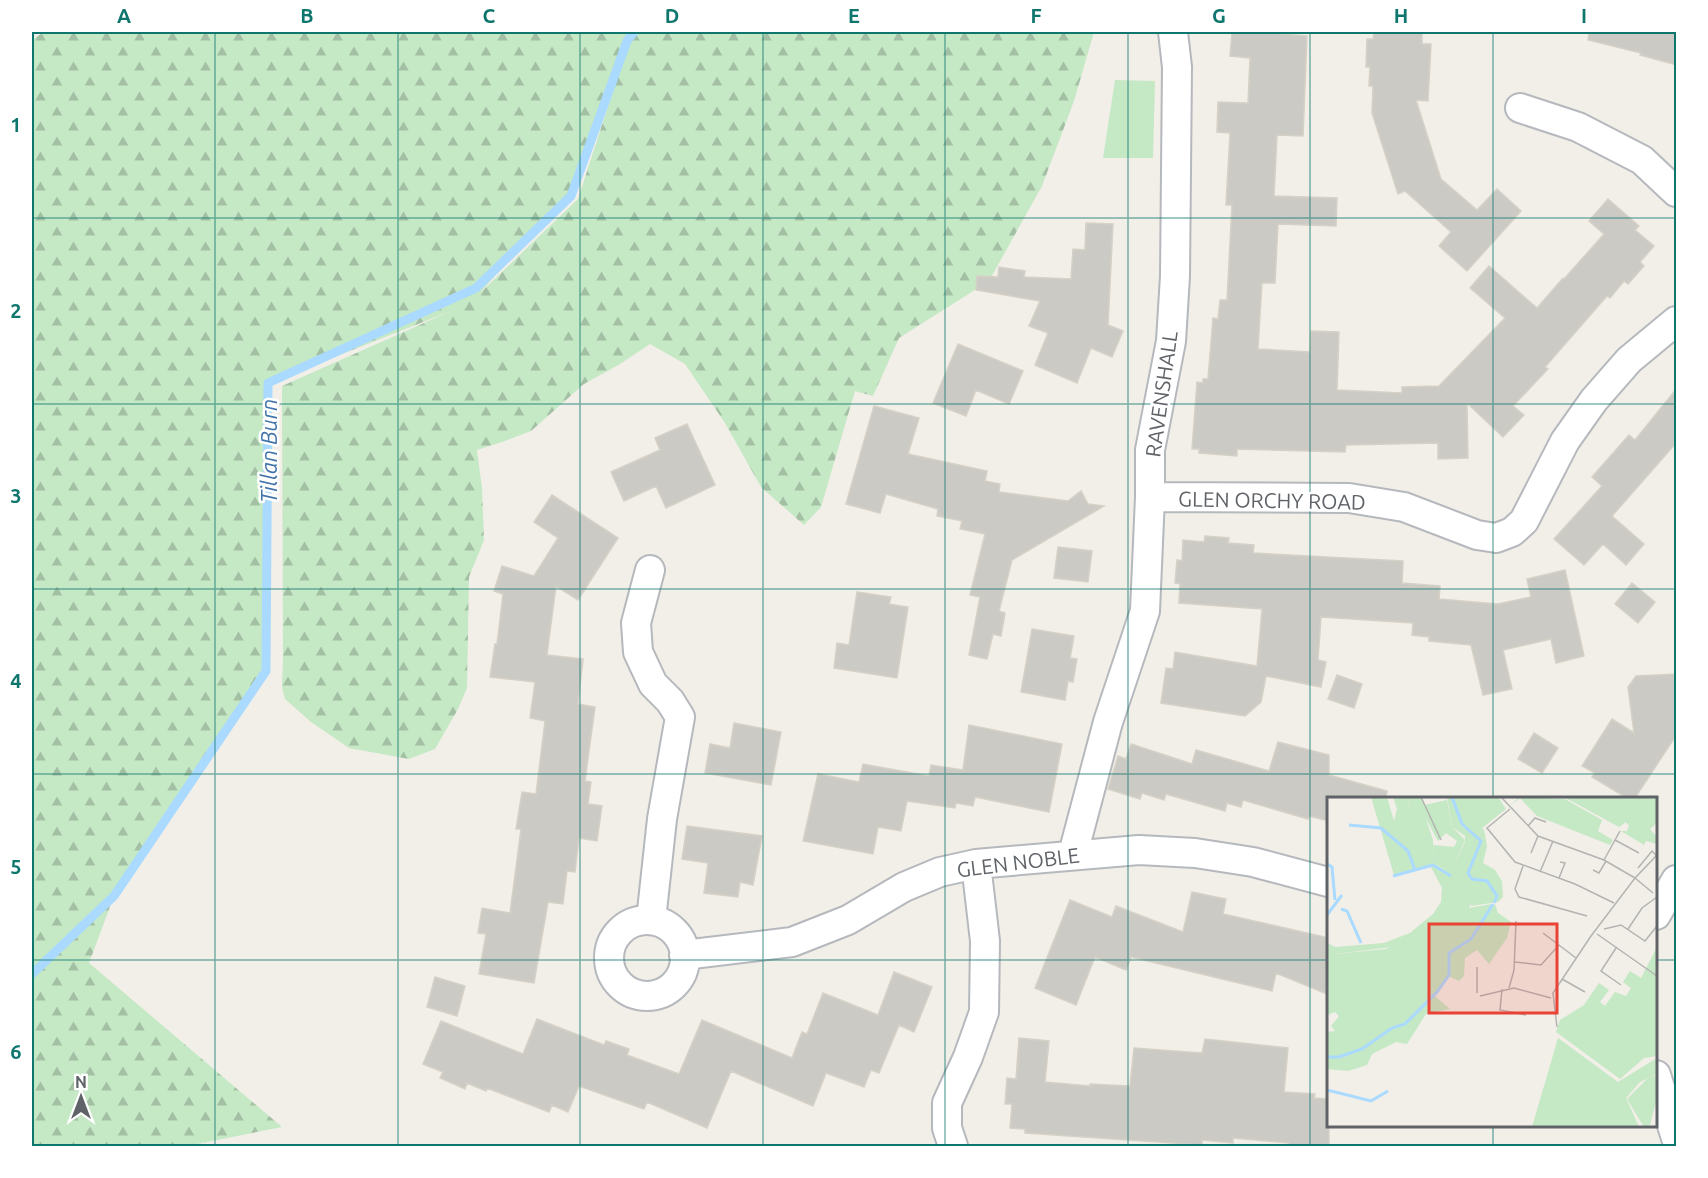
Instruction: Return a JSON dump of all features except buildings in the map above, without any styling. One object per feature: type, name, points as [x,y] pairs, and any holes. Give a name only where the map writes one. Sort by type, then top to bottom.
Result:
[{"type":"street","name":"RAVENSHALL","points":[[1073,854],[1108,722],[1145,611],[1150,450],[1171,341],[1175,276],[1177,67],[1173,32]]},
{"type":"street","points":[[1520,108],[1578,127],[1642,160],[1677,192]]},
{"type":"street","name":"GLEN ORCHY ROAD","points":[[1150,497],[1349,498],[1404,507],[1477,535],[1496,538],[1512,532],[1524,521],[1565,441],[1594,400],[1629,360],[1677,321]]},
{"type":"street","points":[[650,570],[636,623],[638,652],[653,684],[670,701],[680,717],[662,819],[651,920]]},
{"type":"street","name":"GLEN NOBLE","points":[[684,955],[792,942],[848,920],[904,887],[940,872],[976,864],[1139,850],[1195,853],[1253,862],[1327,881]]},
{"type":"street","points":[[953,1146],[947,1128],[947,1103],[968,1057],[984,1012],[985,941],[976,864]]},
{"type":"street","points":[[1657,913],[1677,880]]},
{"type":"street","points":[[651,920],[664,924],[674,932],[681,943],[684,955],[683,967],[670,988],[659,994],[647,996],[635,994],[615,979],[610,968],[609,955],[618,933],[627,925],[651,920]]},
{"type":"street","points":[[1657,1078],[1677,1138]]},
{"type":"green space","points":[[44,32],[1094,32],[1074,101],[1042,186],[989,281],[899,338],[873,396],[855,391],[821,507],[804,525],[761,487],[725,423],[685,364],[650,344],[584,384],[531,431],[477,450],[482,488],[484,540],[469,577],[467,688],[435,749],[409,759],[349,748],[311,722],[285,699],[282,687],[282,386],[451,311],[269,383],[266,671],[114,896],[89,963],[282,1127],[187,1146],[32,1146],[32,40]],"holes":[[[623,60],[578,199],[479,294],[541,224],[571,196]]]},
{"type":"green space","points":[[1115,80],[1155,81],[1153,158],[1103,158]]},
{"type":"waterway","name":"Tillan Burn","points":[[32,974],[114,896],[266,671],[268,383],[476,288],[571,196],[627,41],[634,32]]}]
